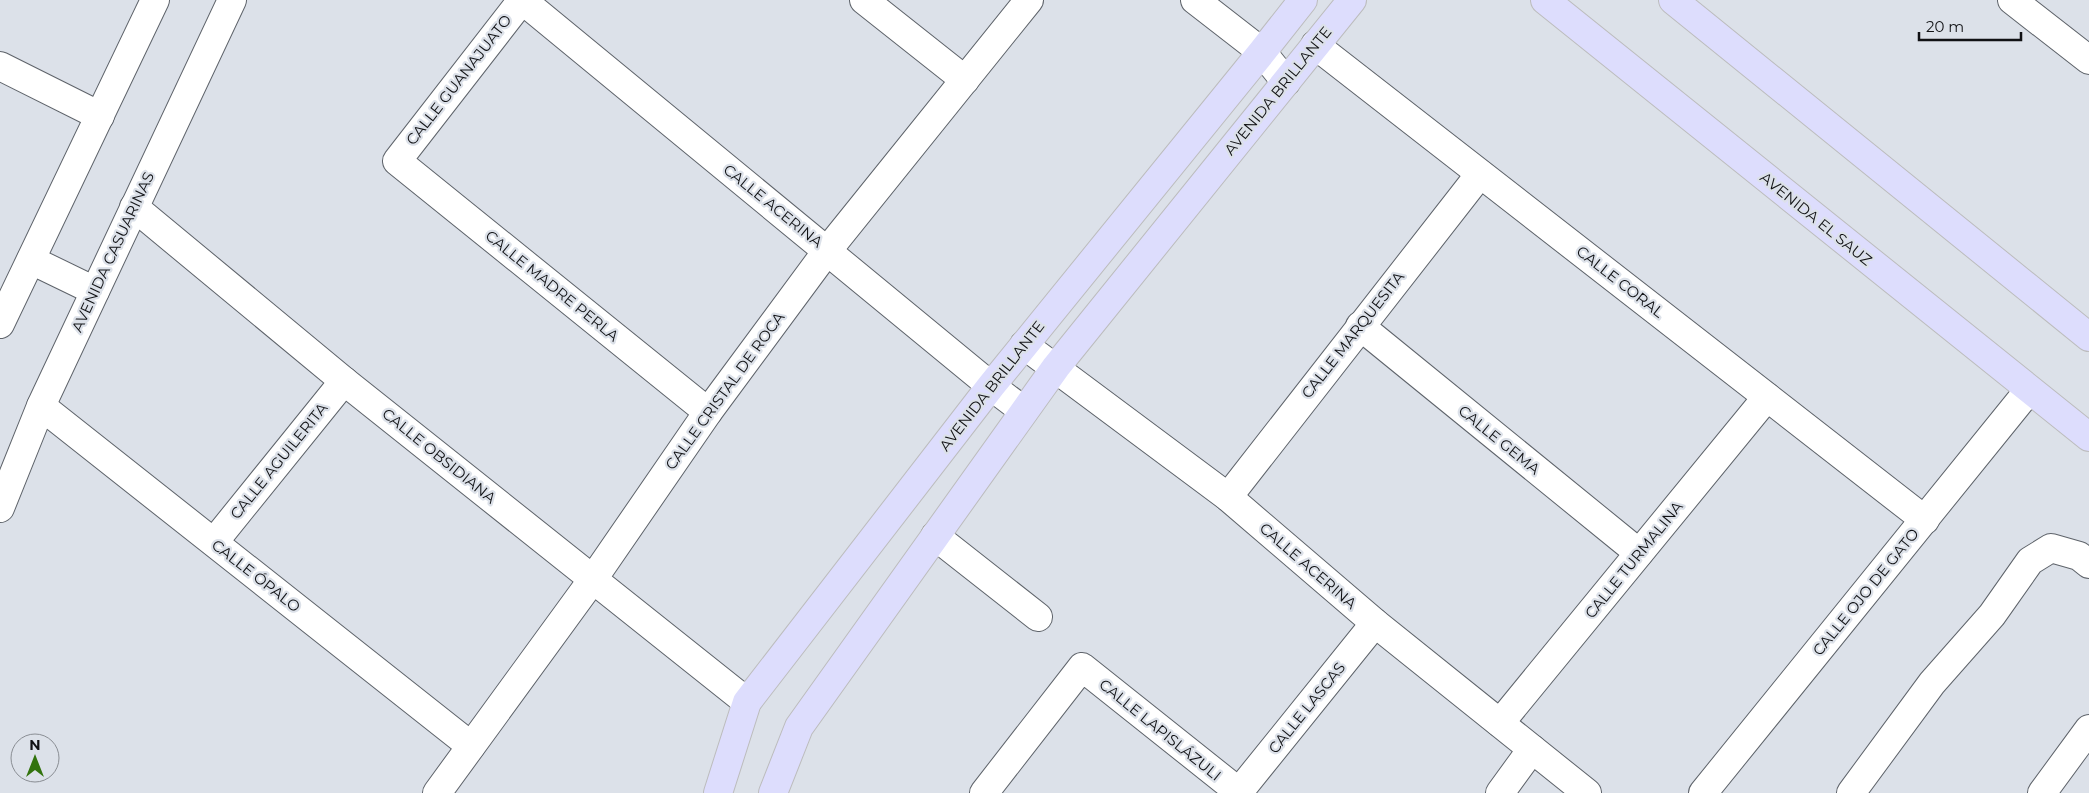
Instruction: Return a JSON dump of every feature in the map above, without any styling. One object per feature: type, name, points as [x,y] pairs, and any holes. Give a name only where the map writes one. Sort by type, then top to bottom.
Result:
[{"type":"main road","name":"AVENIDA BRILLANTE","points":[[718,793],[747,702],[990,386],[1262,52],[1302,0]]},
{"type":"main road","name":"AVENIDA BRILLANTE","points":[[773,793],[799,727],[1056,367],[1352,0]]},
{"type":"main road","name":"AVENIDA EL SAUZ","points":[[1544,0],[2089,437]]},
{"type":"main road","points":[[1673,0],[2089,337]]},
{"type":"street","points":[[0,324],[156,0]]},
{"type":"street","name":"AVENIDA CASUARINAS","points":[[0,508],[41,406],[232,0]]},
{"type":"street","name":"CALLE GUANAJUATO","points":[[397,161],[522,0]]},
{"type":"street","name":"CALLE ACERINA","points":[[522,0],[990,386],[1024,411]]},
{"type":"street","points":[[864,0],[965,80]]},
{"type":"street","name":"CALLE CRISTAL DE ROCA","points":[[437,793],[593,579],[708,412],[827,251],[1029,0]]},
{"type":"street","points":[[1195,0],[1262,52],[1286,82]]},
{"type":"street","points":[[2012,0],[2089,60]]},
{"type":"street","name":"CALLE CORAL","points":[[1315,45],[1925,520]]},
{"type":"street","points":[[0,66],[100,116]]},
{"type":"street","name":"CALLE MADRE PERLA","points":[[397,161],[708,412]]},
{"type":"street","name":"CALLE MARQUESITA","points":[[1228,497],[1480,174]]},
{"type":"street","name":"CALLE OBSIDIANA","points":[[134,207],[344,380],[747,702]]},
{"type":"street","points":[[31,260],[95,291]]},
{"type":"street","name":"CALLE GEMA","points":[[1360,326],[1639,553]]},
{"type":"street","name":"CALLE ACERINA","points":[[1024,345],[1228,497],[1376,623],[1587,793]]},
{"type":"street","name":"CALLE AGUILERITA","points":[[214,542],[344,380]]},
{"type":"street","name":"CALLE OJO DE GATO","points":[[1703,793],[2029,390]]},
{"type":"street","name":"CALLE TURMALINA","points":[[1500,723],[1767,396]]},
{"type":"street","name":"CALLE ÓPALO","points":[[41,406],[471,746]]},
{"type":"street","points":[[935,536],[1038,617]]},
{"type":"street","points":[[1852,793],[1932,683],[1992,615],[2030,561],[2051,548],[2079,556],[2089,564]]},
{"type":"street","name":"CALLE LASCAS","points":[[1238,792],[1376,623]]},
{"type":"street","name":"CALLE LAPISLÁZULI","points":[[984,793],[1082,667],[1238,792]]},
{"type":"street","points":[[2042,793],[2089,729]]},
{"type":"street","points":[[1500,793],[1532,749]]}]
